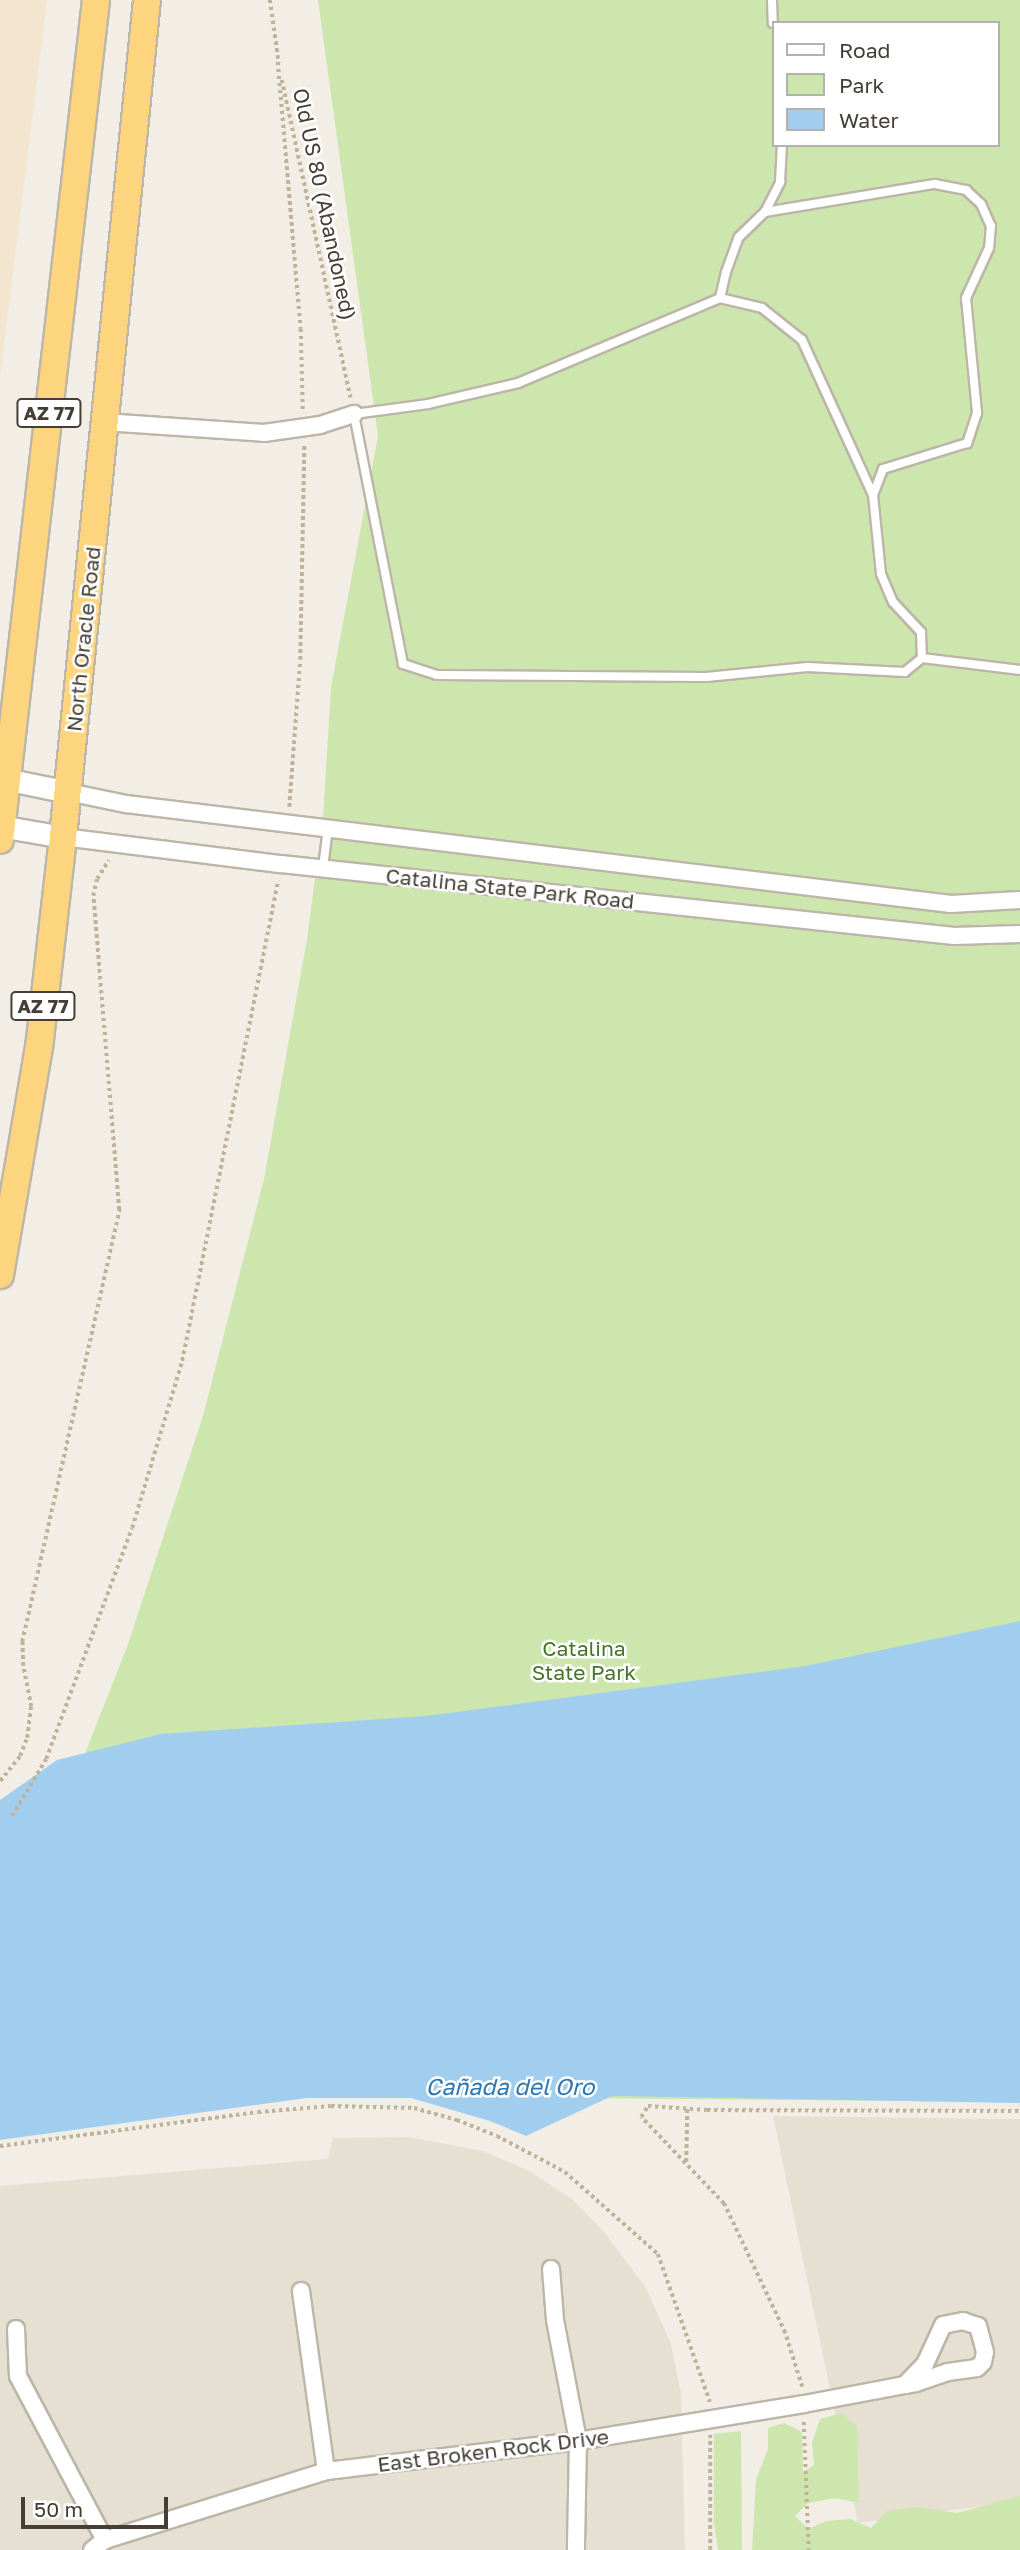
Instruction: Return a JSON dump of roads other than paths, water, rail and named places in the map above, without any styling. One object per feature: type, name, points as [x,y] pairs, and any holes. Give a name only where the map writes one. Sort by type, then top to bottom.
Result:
[{"type":"highway","name":"AZ 77","points":[[1,831],[4,779],[96,0]]},
{"type":"highway","name":"North Oracle Road","points":[[0,1275],[38,1048],[63,836],[147,0]]},
{"type":"street","points":[[104,422],[264,433],[320,425],[354,414]]},
{"type":"street","points":[[4,779],[68,792]]},
{"type":"street","name":"Catalina State Park Road","points":[[68,792],[126,804],[951,904],[1020,900]]},
{"type":"street","name":"Catalina State Park Road","points":[[1,831],[63,836],[281,864],[954,936],[1020,934]]},
{"type":"street","points":[[551,2269],[555,2320],[578,2441],[576,2550]]},
{"type":"street","points":[[301,2291],[326,2471]]},
{"type":"street","name":"East Broken Rock Drive","points":[[98,2545],[326,2471],[578,2441],[804,2404],[905,2385],[947,2372],[977,2368],[983,2362],[985,2352],[978,2326],[963,2320],[943,2325],[925,2364],[905,2385]]},
{"type":"street","points":[[16,2329],[18,2376],[98,2545]]},
{"type":"lane","points":[[772,0],[773,21]]},
{"type":"lane","points":[[720,298],[739,237],[765,212],[779,181],[782,147]]},
{"type":"lane","points":[[765,212],[935,184],[966,190],[981,204],[991,226],[989,248],[966,299],[976,413],[967,443],[883,470],[873,495]]},
{"type":"lane","points":[[922,658],[921,632],[893,602],[881,574],[873,495],[802,341],[762,308],[720,298],[518,383],[428,404],[354,414],[403,664],[437,675],[706,677],[807,667],[905,672],[922,658],[1020,670]]},
{"type":"lane","points":[[323,868],[328,829]]},
{"type":"water","name":"Cañada del Oro","points":[[1020,1621],[1020,2103],[612,2096],[526,2136],[490,2121],[411,2098],[307,2098],[0,2140],[0,1800],[57,1760],[161,1734],[426,1716],[805,1666]]},
{"type":"park label","name":"Catalina State Park","points":[[584,1660]]}]
